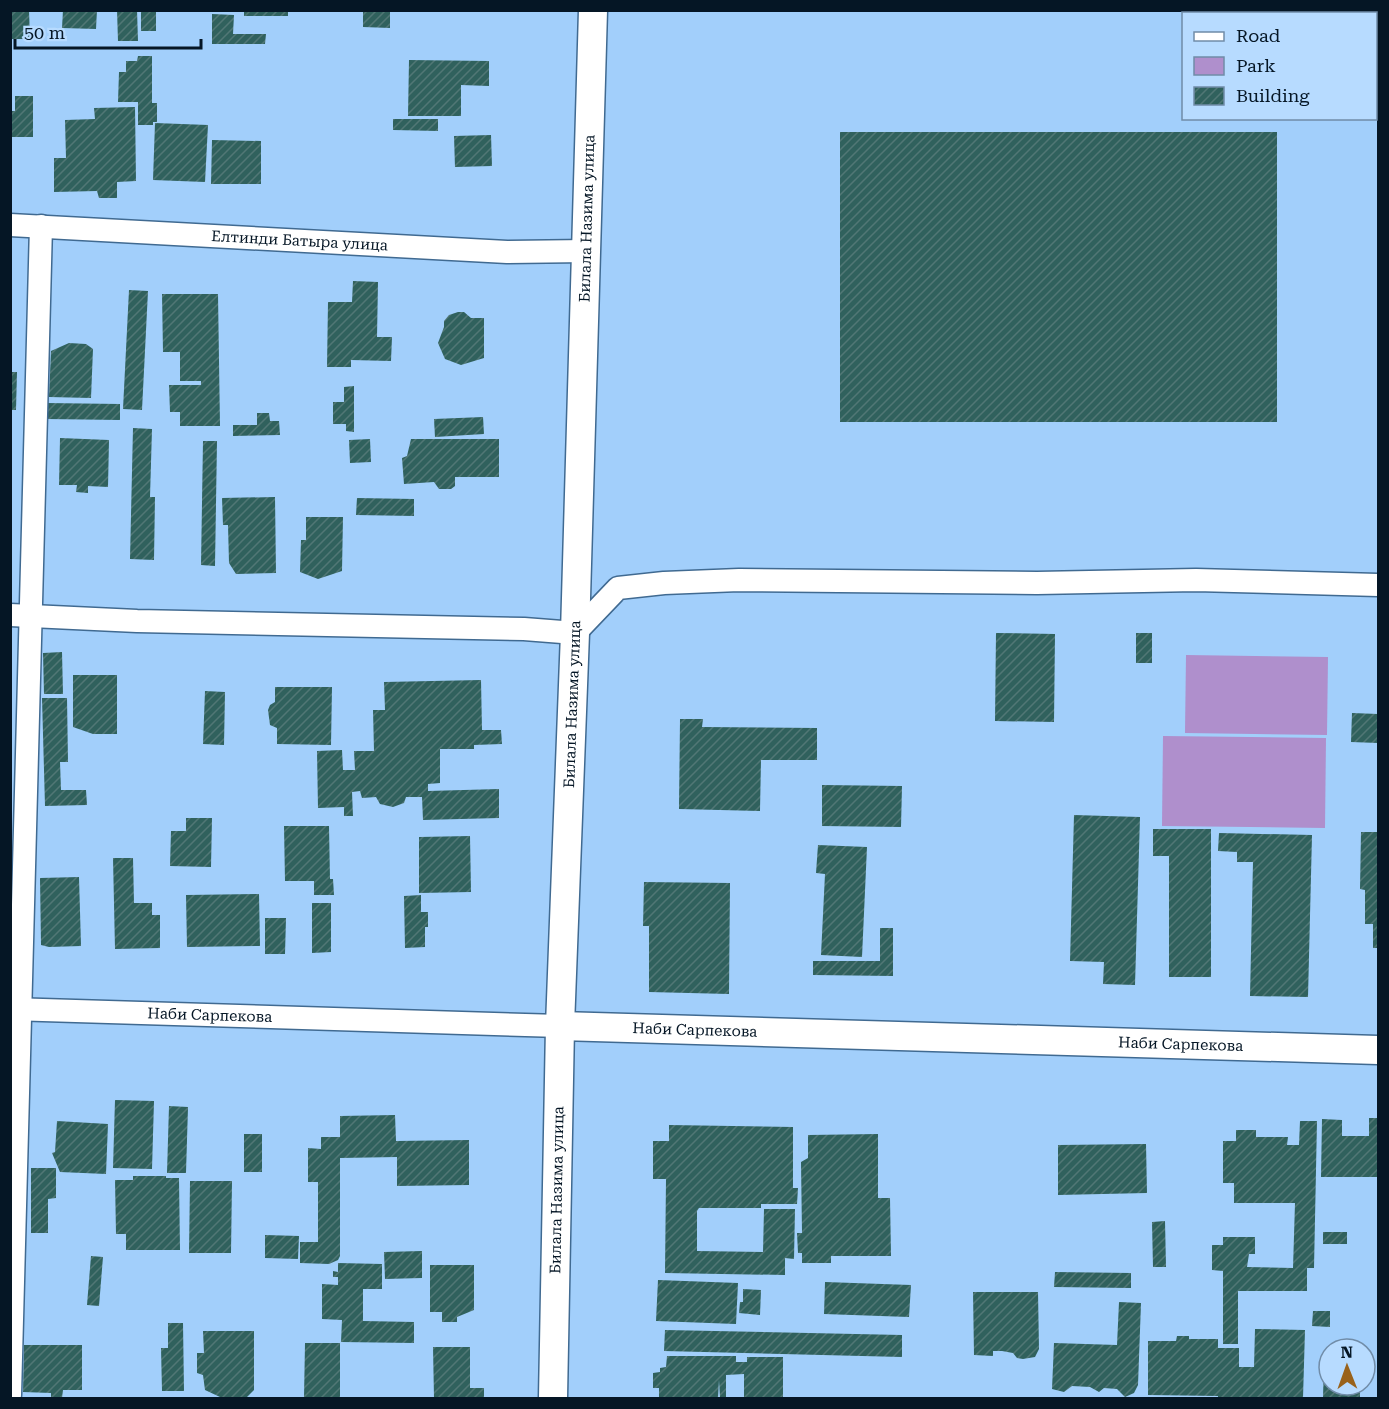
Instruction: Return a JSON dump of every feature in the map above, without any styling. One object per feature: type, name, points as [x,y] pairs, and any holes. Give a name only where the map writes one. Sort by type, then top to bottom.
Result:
[{"type":"street","name":"Билала Назима улица","points":[[553,1398],[560,1026],[575,633],[593,10]]},
{"type":"street","name":"Елтинди Батыра улица","points":[[10,225],[507,252],[587,251]]},
{"type":"street","points":[[10,1395],[20,615],[41,226]]},
{"type":"street","points":[[20,615],[137,621],[524,629],[575,633],[618,588],[664,583],[739,580],[1037,583],[1196,580],[1378,585]]},
{"type":"street","name":"Наби Сарпекова","points":[[16,1010],[1378,1050]]},
{"type":"green space","points":[[1186,655],[1328,657],[1327,735],[1185,733]]},
{"type":"green space","points":[[1163,736],[1326,738],[1325,828],[1162,826]]},
{"type":"building","points":[[10,10],[29,10],[30,39],[10,39]]},
{"type":"building","points":[[63,10],[97,10],[96,29],[62,28]]},
{"type":"building","points":[[117,10],[137,10],[138,41],[118,41]]},
{"type":"building","points":[[141,10],[156,10],[156,31],[141,31]]},
{"type":"building","points":[[244,10],[288,10],[288,16],[244,16]]},
{"type":"building","points":[[363,10],[390,10],[390,28],[363,27]]},
{"type":"building","points":[[212,14],[234,15],[233,34],[266,34],[265,44],[212,44]]},
{"type":"building","points":[[138,56],[152,56],[152,103],[157,103],[157,122],[153,122],[153,125],[138,125],[138,102],[118,102],[119,72],[126,72],[126,61],[137,61]]},
{"type":"building","points":[[409,60],[489,61],[489,86],[461,85],[461,116],[408,116]]},
{"type":"building","points":[[15,96],[33,96],[33,137],[10,137],[10,111],[15,111]]},
{"type":"building","points":[[135,107],[136,181],[117,182],[117,198],[99,198],[97,191],[54,192],[54,158],[66,158],[65,120],[95,119],[94,108]]},
{"type":"building","points":[[393,119],[438,119],[438,131],[393,130]]},
{"type":"building","points":[[155,123],[208,125],[205,182],[153,180]]},
{"type":"building","points":[[840,132],[1277,132],[1277,422],[840,422]]},
{"type":"building","points":[[491,135],[492,166],[455,167],[454,136]]},
{"type":"building","points":[[212,140],[261,141],[261,184],[211,184]]},
{"type":"building","points":[[353,281],[378,282],[377,337],[392,337],[391,361],[351,360],[351,367],[327,367],[328,302],[352,302]]},
{"type":"building","points":[[129,290],[148,291],[142,410],[123,409]]},
{"type":"building","points":[[162,294],[218,294],[220,426],[180,426],[180,412],[170,412],[169,385],[201,385],[201,381],[180,381],[180,352],[163,352]]},
{"type":"building","points":[[464,312],[471,318],[484,318],[484,358],[461,365],[445,359],[438,343],[444,321],[449,315]]},
{"type":"building","points":[[69,343],[86,344],[93,349],[91,398],[49,397],[51,351]]},
{"type":"building","points":[[10,372],[17,372],[16,410],[10,410]]},
{"type":"building","points":[[354,386],[354,432],[346,431],[346,424],[333,424],[333,402],[344,402],[344,387]]},
{"type":"building","points":[[46,403],[120,404],[120,420],[46,419]]},
{"type":"building","points":[[257,413],[269,413],[270,421],[279,421],[280,435],[233,436],[233,425],[257,425]]},
{"type":"building","points":[[483,417],[484,434],[435,437],[434,419]]},
{"type":"building","points":[[133,428],[152,429],[150,497],[155,497],[154,560],[130,559]]},
{"type":"building","points":[[60,438],[109,440],[108,487],[88,486],[88,493],[76,492],[77,485],[59,485]]},
{"type":"building","points":[[370,439],[371,462],[350,463],[349,440]]},
{"type":"building","points":[[411,439],[499,439],[499,477],[455,477],[455,486],[451,489],[439,489],[434,482],[404,484],[402,458],[407,456]]},
{"type":"building","points":[[203,441],[217,441],[215,566],[201,565]]},
{"type":"building","points":[[275,497],[276,573],[236,574],[229,563],[228,525],[223,525],[222,498]]},
{"type":"building","points":[[357,498],[414,499],[414,516],[356,515]]},
{"type":"building","points":[[306,517],[343,517],[342,571],[318,579],[300,572],[301,540],[306,540]]},
{"type":"building","points":[[996,633],[1055,634],[1054,722],[995,721]]},
{"type":"building","points":[[1136,633],[1152,633],[1152,663],[1136,663]]},
{"type":"building","points":[[62,652],[63,694],[44,694],[43,653]]},
{"type":"building","points":[[73,675],[117,675],[117,734],[93,734],[73,727]]},
{"type":"building","points":[[481,680],[482,730],[501,730],[502,744],[474,745],[474,749],[440,749],[440,783],[428,784],[428,791],[499,789],[499,818],[423,820],[422,797],[406,797],[404,803],[393,807],[380,804],[376,797],[362,798],[360,791],[352,792],[353,816],[344,816],[344,807],[318,808],[317,751],[342,750],[343,770],[355,770],[354,751],[374,751],[373,710],[385,710],[384,682]]},
{"type":"building","points":[[275,687],[332,687],[331,745],[277,744],[277,728],[270,725],[268,710],[275,702]]},
{"type":"building","points":[[205,691],[225,692],[224,745],[203,744]]},
{"type":"building","points":[[42,698],[67,698],[68,762],[60,762],[61,790],[86,790],[87,805],[45,806]]},
{"type":"building","points":[[1352,713],[1378,714],[1378,743],[1351,742]]},
{"type":"building","points":[[680,719],[703,719],[702,727],[817,728],[817,760],[761,760],[760,811],[679,809]]},
{"type":"building","points":[[822,785],[902,786],[901,827],[822,826]]},
{"type":"building","points":[[1074,815],[1140,817],[1135,985],[1103,984],[1104,962],[1070,961]]},
{"type":"building","points":[[186,818],[212,818],[211,867],[170,866],[171,831],[186,831]]},
{"type":"building","points":[[284,826],[329,826],[330,879],[333,879],[334,895],[314,895],[314,881],[285,881]]},
{"type":"building","points":[[1153,829],[1211,829],[1211,977],[1169,977],[1169,856],[1153,856]]},
{"type":"building","points":[[1361,832],[1378,832],[1378,948],[1373,948],[1373,924],[1365,924],[1365,890],[1360,889]]},
{"type":"building","points":[[1219,833],[1312,835],[1308,997],[1250,996],[1253,862],[1237,862],[1237,852],[1218,851]]},
{"type":"building","points":[[470,836],[471,892],[419,893],[419,837]]},
{"type":"building","points":[[818,845],[867,847],[862,957],[821,955],[825,874],[816,873]]},
{"type":"building","points":[[113,858],[133,858],[134,903],[152,903],[152,915],[160,915],[160,948],[115,949]]},
{"type":"building","points":[[79,877],[81,946],[41,945],[40,878]]},
{"type":"building","points":[[644,882],[730,883],[729,994],[649,992],[649,926],[643,926]]},
{"type":"building","points":[[259,894],[260,946],[187,947],[186,895]]},
{"type":"building","points":[[421,895],[421,912],[428,912],[425,947],[405,948],[404,896]]},
{"type":"building","points":[[312,903],[331,903],[331,952],[312,953]]},
{"type":"building","points":[[265,918],[286,918],[285,954],[265,954]]},
{"type":"building","points":[[880,928],[893,928],[893,976],[813,975],[813,961],[880,961]]},
{"type":"building","points":[[115,1100],[154,1101],[152,1169],[113,1168]]},
{"type":"building","points":[[169,1106],[188,1107],[186,1173],[167,1173]]},
{"type":"building","points":[[395,1115],[396,1141],[469,1140],[469,1185],[397,1186],[397,1157],[340,1158],[340,1256],[338,1260],[329,1264],[300,1263],[300,1242],[318,1242],[318,1182],[308,1182],[308,1148],[321,1149],[321,1137],[340,1137],[340,1116]]},
{"type":"building","points":[[1369,1118],[1378,1118],[1378,1177],[1321,1177],[1322,1119],[1342,1120],[1342,1136],[1369,1136]]},
{"type":"building","points":[[57,1121],[108,1124],[106,1174],[60,1172],[52,1153],[55,1152]]},
{"type":"building","points":[[1300,1121],[1317,1121],[1314,1268],[1307,1268],[1307,1291],[1238,1291],[1238,1344],[1223,1344],[1223,1271],[1212,1270],[1212,1245],[1223,1245],[1223,1237],[1255,1237],[1255,1254],[1249,1254],[1247,1267],[1293,1268],[1295,1203],[1234,1203],[1234,1183],[1223,1183],[1223,1141],[1236,1141],[1236,1130],[1256,1130],[1256,1137],[1288,1137],[1287,1145],[1299,1145]]},
{"type":"building","points":[[669,1125],[793,1127],[793,1188],[798,1188],[797,1204],[761,1204],[761,1208],[699,1208],[697,1211],[697,1251],[763,1252],[764,1209],[795,1209],[794,1259],[785,1258],[785,1275],[665,1273],[666,1179],[653,1179],[653,1141],[669,1141]]},
{"type":"building","points":[[244,1134],[262,1134],[262,1172],[244,1172]]},
{"type":"building","points":[[878,1134],[878,1198],[890,1198],[891,1256],[831,1256],[831,1263],[802,1263],[802,1253],[798,1253],[797,1233],[802,1233],[801,1162],[808,1158],[808,1135]]},
{"type":"building","points":[[1146,1144],[1147,1193],[1058,1195],[1058,1145]]},
{"type":"building","points":[[31,1168],[56,1168],[56,1198],[48,1199],[48,1233],[31,1233]]},
{"type":"building","points":[[133,1176],[179,1178],[180,1250],[126,1250],[126,1234],[116,1234],[115,1180],[133,1180]]},
{"type":"building","points":[[190,1181],[232,1181],[231,1253],[189,1253]]},
{"type":"building","points":[[1165,1221],[1166,1267],[1153,1267],[1152,1222]]},
{"type":"building","points":[[1323,1232],[1347,1232],[1347,1244],[1323,1244]]},
{"type":"building","points":[[265,1235],[299,1236],[298,1259],[265,1258]]},
{"type":"building","points":[[422,1251],[422,1278],[385,1279],[384,1252]]},
{"type":"building","points":[[91,1256],[103,1257],[99,1306],[87,1305]]},
{"type":"building","points":[[338,1263],[382,1264],[382,1289],[363,1289],[363,1321],[414,1322],[414,1343],[341,1342],[342,1320],[322,1319],[322,1284],[338,1285],[338,1277],[333,1277],[333,1271],[338,1272]]},
{"type":"building","points":[[430,1265],[474,1265],[474,1310],[457,1317],[457,1322],[442,1322],[442,1312],[430,1312]]},
{"type":"building","points":[[1055,1272],[1131,1273],[1131,1288],[1054,1287]]},
{"type":"building","points":[[658,1280],[738,1283],[736,1324],[656,1321]]},
{"type":"building","points":[[825,1282],[911,1285],[909,1317],[824,1314]]},
{"type":"building","points":[[743,1289],[761,1290],[760,1315],[739,1313],[740,1302],[743,1302]]},
{"type":"building","points":[[973,1292],[1038,1292],[1039,1349],[1035,1357],[1017,1358],[1013,1353],[1002,1351],[993,1351],[993,1356],[974,1355]]},
{"type":"building","points":[[1119,1302],[1141,1303],[1138,1385],[1134,1393],[1125,1397],[1117,1389],[1104,1388],[1099,1392],[1090,1387],[1072,1386],[1064,1392],[1052,1389],[1054,1343],[1117,1345]]},
{"type":"building","points":[[1313,1311],[1330,1311],[1330,1327],[1312,1326]]},
{"type":"building","points":[[168,1323],[183,1323],[184,1391],[162,1391],[161,1348],[168,1348]]},
{"type":"building","points":[[1255,1329],[1305,1330],[1303,1398],[1148,1395],[1148,1341],[1176,1341],[1177,1336],[1189,1336],[1189,1339],[1218,1339],[1218,1348],[1239,1348],[1239,1367],[1254,1367]]},
{"type":"building","points":[[665,1330],[902,1335],[902,1357],[664,1351]]},
{"type":"building","points":[[203,1331],[254,1331],[254,1390],[246,1398],[220,1397],[205,1390],[203,1375],[197,1373],[197,1353],[204,1353]]},
{"type":"building","points":[[305,1343],[340,1343],[340,1398],[304,1398]]},
{"type":"building","points":[[24,1345],[82,1345],[82,1390],[63,1390],[62,1398],[51,1398],[51,1393],[23,1392]]},
{"type":"building","points":[[433,1347],[470,1347],[470,1388],[484,1388],[484,1398],[434,1398]]},
{"type":"building","points":[[667,1356],[736,1356],[736,1362],[747,1362],[747,1357],[783,1357],[783,1398],[744,1398],[744,1374],[726,1375],[726,1398],[720,1398],[719,1380],[718,1398],[659,1398],[659,1388],[653,1388],[653,1373],[660,1372],[660,1368],[666,1367]]},
{"type":"building","points":[[1323,1397],[1360,1397],[1360,1398]]}]
